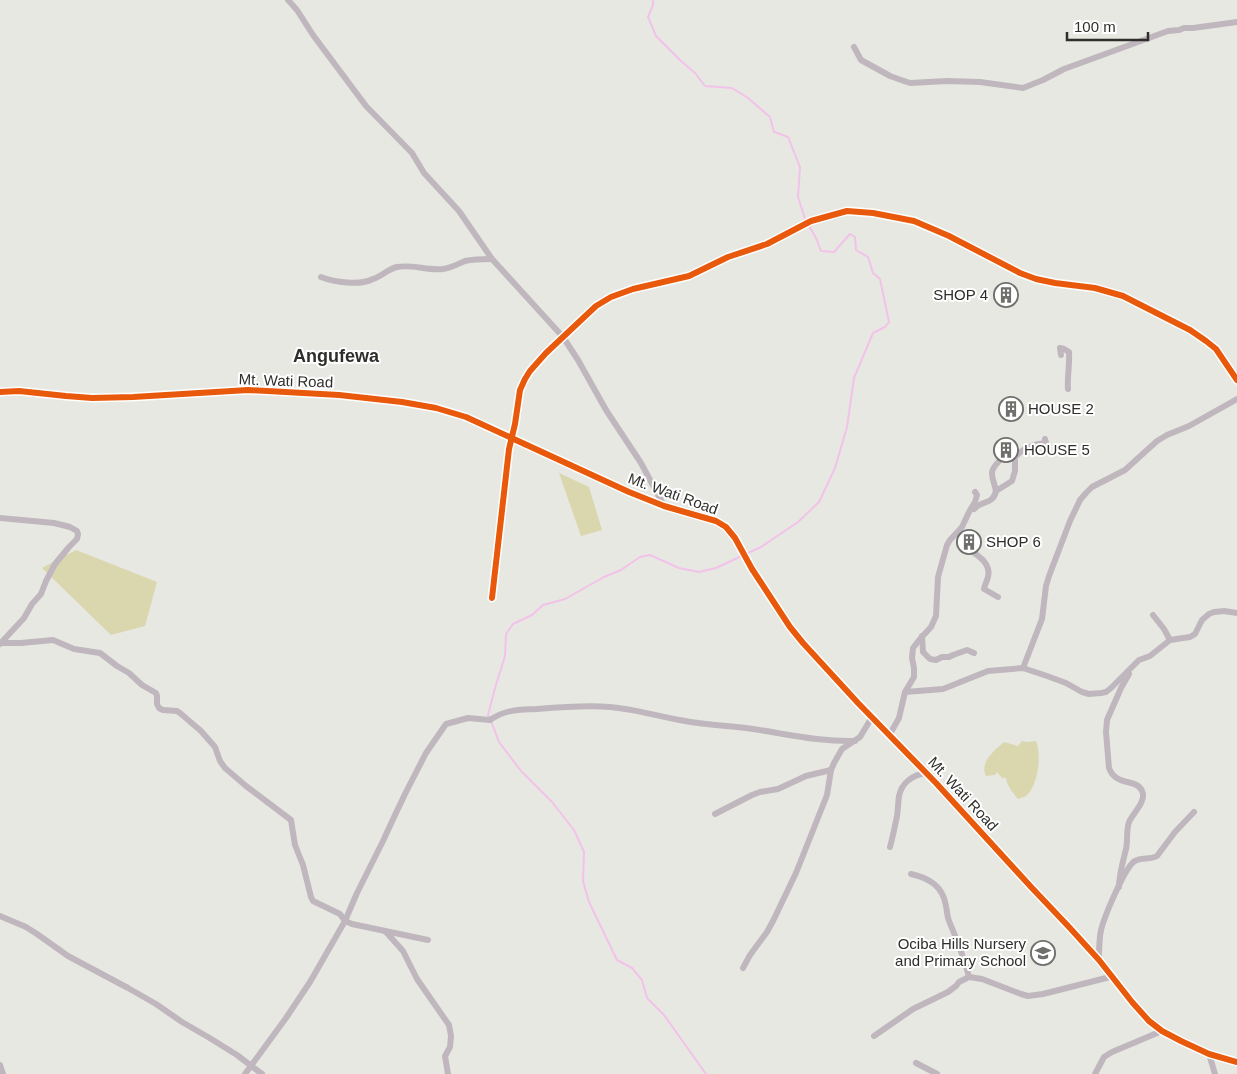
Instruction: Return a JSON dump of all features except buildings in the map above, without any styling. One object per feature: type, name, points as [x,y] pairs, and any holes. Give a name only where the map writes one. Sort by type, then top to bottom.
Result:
[{"type":"street","points":[[288,0],[366,106],[412,153],[424,173],[459,211],[492,259],[563,337],[606,410],[641,463],[664,506]]},
{"type":"street","points":[[854,47],[861,60],[890,76],[910,83],[980,82],[1022,88],[1064,69],[1168,31],[1237,22]]},
{"type":"street","points":[[492,598],[511,438],[520,390],[525,379],[535,366],[596,306],[611,298],[633,289],[689,276],[728,257],[767,244],[797,227],[824,216],[847,211],[905,218],[950,236],[1020,273],[1036,279],[1095,288],[1123,296],[1190,330],[1206,341],[1216,349],[1237,380]]},
{"type":"street","points":[[320,277],[334,281],[360,282],[373,279],[403,266],[443,269],[464,261],[492,259]]},
{"type":"street","points":[[1061,355],[1060,348],[1069,352],[1068,389]]},
{"type":"street","name":"Mt. Wati Road","points":[[0,392],[19,391],[92,398],[248,390],[339,395],[436,408],[466,417],[614,486],[664,506],[716,521],[736,538],[752,569],[790,627],[832,675],[890,734],[1069,927],[1149,1021],[1180,1041],[1209,1054],[1236,1060]]},
{"type":"street","points":[[1023,668],[1042,619],[1049,576],[1080,500],[1092,487],[1125,470],[1157,441],[1189,426],[1237,399]]},
{"type":"street","points":[[996,490],[1012,481],[1016,471],[1015,457],[1020,451],[1046,443],[1045,439]]},
{"type":"street","points":[[890,734],[899,718],[906,692],[915,673],[912,658],[913,648],[931,627],[936,616],[938,577],[947,546],[950,540],[963,529],[974,508],[994,498],[996,490],[992,470],[1002,458]]},
{"type":"street","points":[[975,492],[977,498],[963,529],[964,546],[981,558],[988,566],[988,576],[984,589],[998,597]]},
{"type":"street","points":[[0,518],[54,523],[70,527],[77,531],[78,534],[77,539],[55,564],[42,594],[1,644]]},
{"type":"street","points":[[963,529],[966,536],[970,539]]},
{"type":"street","points":[[906,692],[943,689],[988,671],[1023,668],[1082,692],[1095,694],[1106,692],[1139,660],[1153,654],[1170,640],[1190,637],[1195,634],[1205,617],[1214,612],[1224,611],[1237,614]]},
{"type":"street","points":[[1153,615],[1170,640]]},
{"type":"street","points":[[922,636],[923,652],[930,659],[949,658],[965,650],[974,653]]},
{"type":"street","points":[[1,644],[53,640],[74,649],[100,653],[129,673],[142,685],[156,693],[159,708],[177,711],[201,731],[215,747],[220,761],[225,768],[291,820],[294,845],[303,865],[313,901],[340,914],[345,921],[352,924],[428,940]]},
{"type":"street","points":[[1118,887],[1126,848],[1127,830],[1131,818],[1143,799],[1143,794],[1139,786],[1117,779],[1110,772],[1106,726],[1120,688],[1135,664]]},
{"type":"street","points":[[244,1074],[310,982],[345,921],[426,753],[446,724],[468,718],[490,720],[505,712],[521,710],[610,707],[686,722],[734,727],[810,739],[855,740]]},
{"type":"street","points":[[743,968],[767,932],[796,873],[826,795],[834,763],[842,750],[860,737],[872,717]]},
{"type":"street","points":[[715,814],[752,795],[778,788],[806,776],[831,770]]},
{"type":"street","points":[[890,847],[899,796],[902,789],[912,776],[926,773]]},
{"type":"street","points":[[1099,960],[1104,920],[1118,887],[1133,862],[1157,856],[1175,832],[1194,812]]},
{"type":"street","points":[[911,874],[924,877],[940,889],[969,977]]},
{"type":"street","points":[[0,916],[26,927],[68,956],[128,988],[237,1055],[262,1074]]},
{"type":"street","points":[[386,932],[403,951],[420,984],[449,1025],[450,1046],[445,1056],[448,1074]]},
{"type":"street","points":[[874,1036],[913,1009],[948,992],[959,982],[969,977],[982,979],[1028,996],[1043,994],[1110,976]]},
{"type":"street","points":[[1095,1074],[1104,1057],[1162,1031]]},
{"type":"street","points":[[1209,1054],[1215,1074]]},
{"type":"street","points":[[916,1063],[937,1074]]},
{"type":"street","points":[[0,1065],[3,1074]]},
{"type":"shaded area","points":[[559,473],[589,487],[602,530],[581,536]]},
{"type":"shaded area","points":[[76,550],[157,582],[145,626],[111,635],[42,568]]},
{"type":"shaded area","points":[[1022,741],[1036,741],[1039,762],[1036,778],[1030,791],[1018,799],[1009,787],[1006,778],[1002,778],[997,772],[995,775],[986,776],[984,771],[986,761],[1004,742],[1018,746]]},
{"type":"waterway","points":[[489,717],[495,688],[505,656],[506,634],[513,624],[532,615],[543,605],[565,599],[604,577],[621,570],[640,557],[650,555],[679,568],[699,572],[716,568],[761,547],[798,522],[819,502],[835,468],[847,427],[854,378],[873,333],[885,327],[889,322],[880,279],[873,273],[868,257],[856,250],[855,237],[850,234],[834,252],[821,251],[805,219],[798,197],[800,167],[788,137],[774,132],[770,117],[748,98],[732,88],[705,86],[695,73],[656,36],[648,17],[653,0]]},
{"type":"waterway","points":[[491,721],[499,742],[521,771],[552,802],[574,830],[584,852],[583,881],[589,902],[617,960],[632,968],[642,980],[647,998],[664,1015],[706,1074]]},
{"type":"cycle path","points":[[492,598],[509,449],[520,390],[530,371],[546,353],[596,306],[611,297],[633,289],[689,276],[728,257],[767,244],[811,221],[847,211],[873,213],[914,221],[1036,279],[1095,288],[1123,296],[1190,330],[1206,341],[1216,349],[1237,380]]},
{"type":"cycle path","points":[[0,392],[19,391],[92,398],[248,390],[339,395],[436,408],[466,417],[629,492],[664,506],[716,521],[726,527],[735,538],[752,569],[790,627],[803,643],[1069,927],[1149,1021],[1162,1031],[1181,1041],[1209,1054],[1237,1062]]},
{"type":"place","name":"SHOP 4","points":[[1006,295]]},
{"type":"place","name":"HOUSE 2","points":[[1011,409]]},
{"type":"place","name":"HOUSE 5","points":[[1006,450]]},
{"type":"place","name":"SHOP 6","points":[[969,542]]},
{"type":"place","name":"Ociba Hills Nursery and Primary School","points":[[1043,953]]},
{"type":"district","name":"Angufewa","points":[[336,356]]}]
